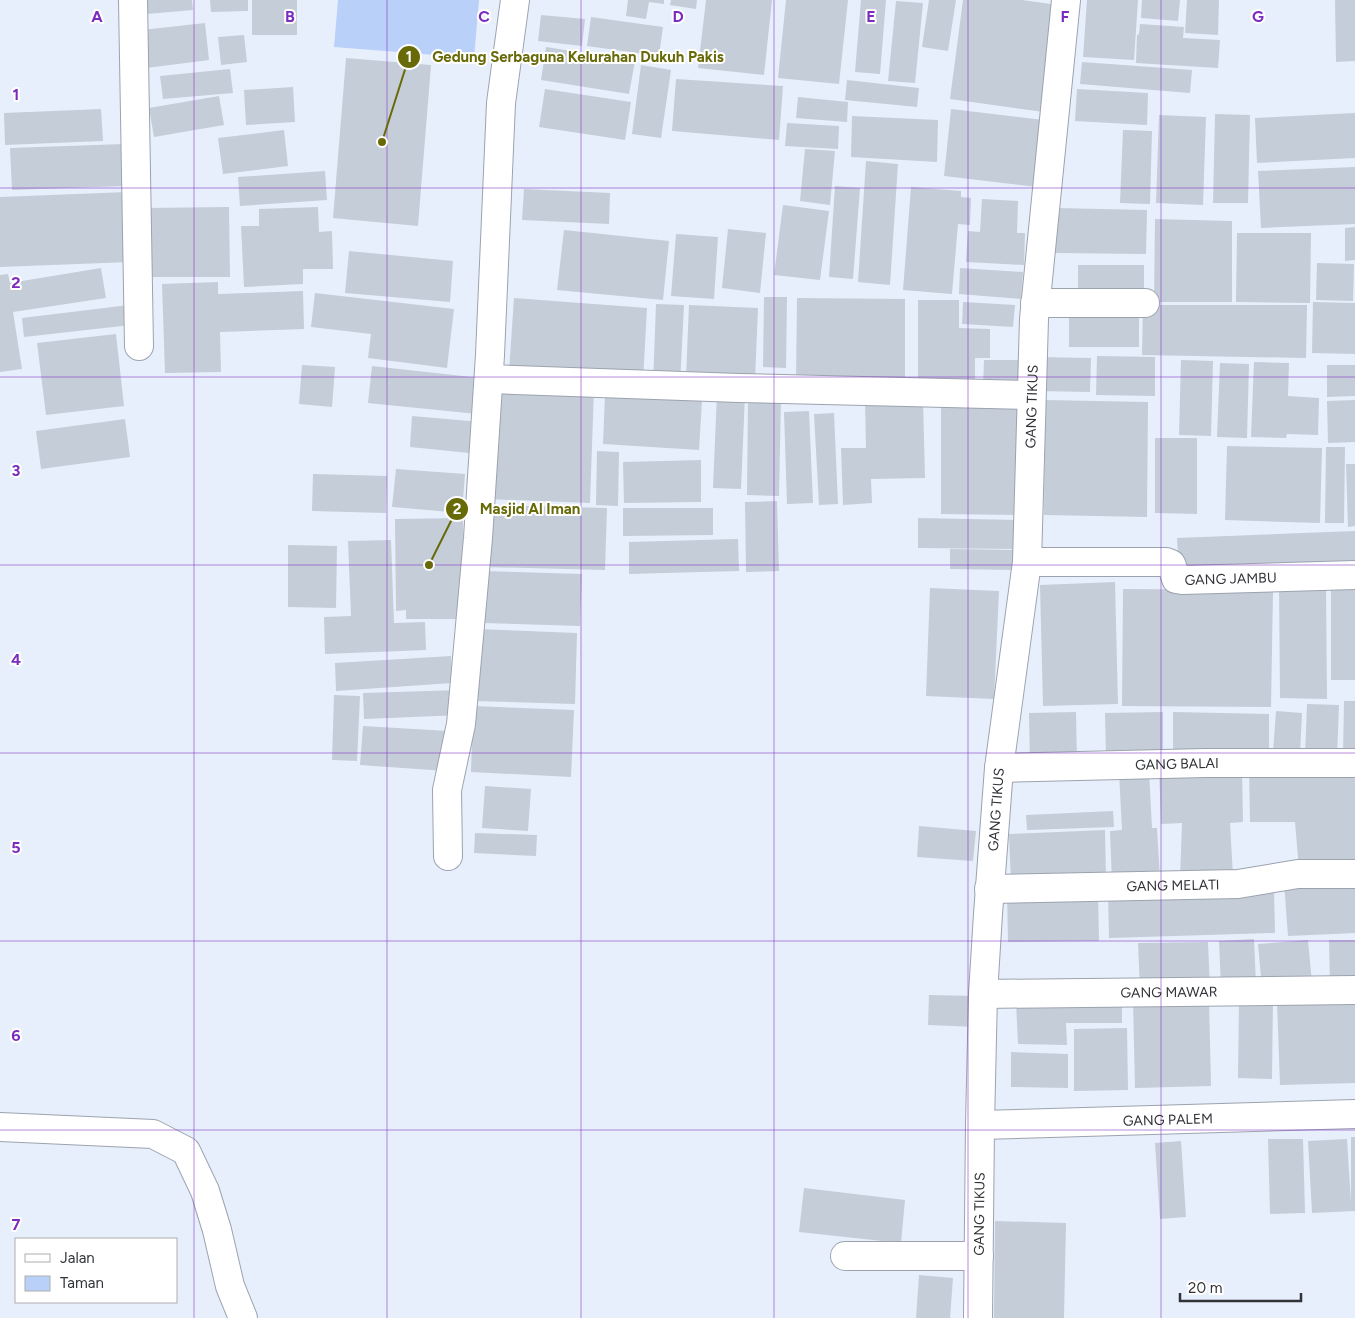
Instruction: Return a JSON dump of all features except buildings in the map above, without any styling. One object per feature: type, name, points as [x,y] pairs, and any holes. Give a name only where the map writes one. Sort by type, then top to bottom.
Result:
[{"type":"street","points":[[133,0],[139,346]]},
{"type":"street","points":[[448,856],[448,790],[461,724],[478,538],[489,379],[501,102],[515,0]]},
{"type":"street","name":"GANG TIKUS","points":[[978,1318],[983,994],[989,889],[999,768],[1027,562],[1035,304],[1066,0]]},
{"type":"street","points":[[1035,304],[1145,303]]},
{"type":"street","points":[[489,379],[739,388],[1031,394]]},
{"type":"street","name":"GANG JAMBU","points":[[1027,562],[1166,562],[1171,564],[1176,579],[1182,580],[1355,575]]},
{"type":"street","name":"GANG BALAI","points":[[999,768],[1205,762],[1355,763]]},
{"type":"street","name":"GANG MELATI","points":[[989,889],[1238,884],[1298,874],[1355,874]]},
{"type":"street","name":"GANG MAWAR","points":[[983,994],[1355,990]]},
{"type":"street","name":"GANG PALEM","points":[[980,1125],[1355,1114]]},
{"type":"street","points":[[0,1127],[153,1134],[186,1151],[205,1191],[217,1230],[230,1286],[243,1318]]},
{"type":"street","points":[[845,1256],[979,1256]]},
{"type":"green space","points":[[338,0],[479,0],[474,58],[334,47]]},
{"type":"place","name":"Gedung Serbaguna Kelurahan Dukuh Pakis","points":[[382,142]]},
{"type":"place","name":"Masjid Al Iman","points":[[429,565]]}]
